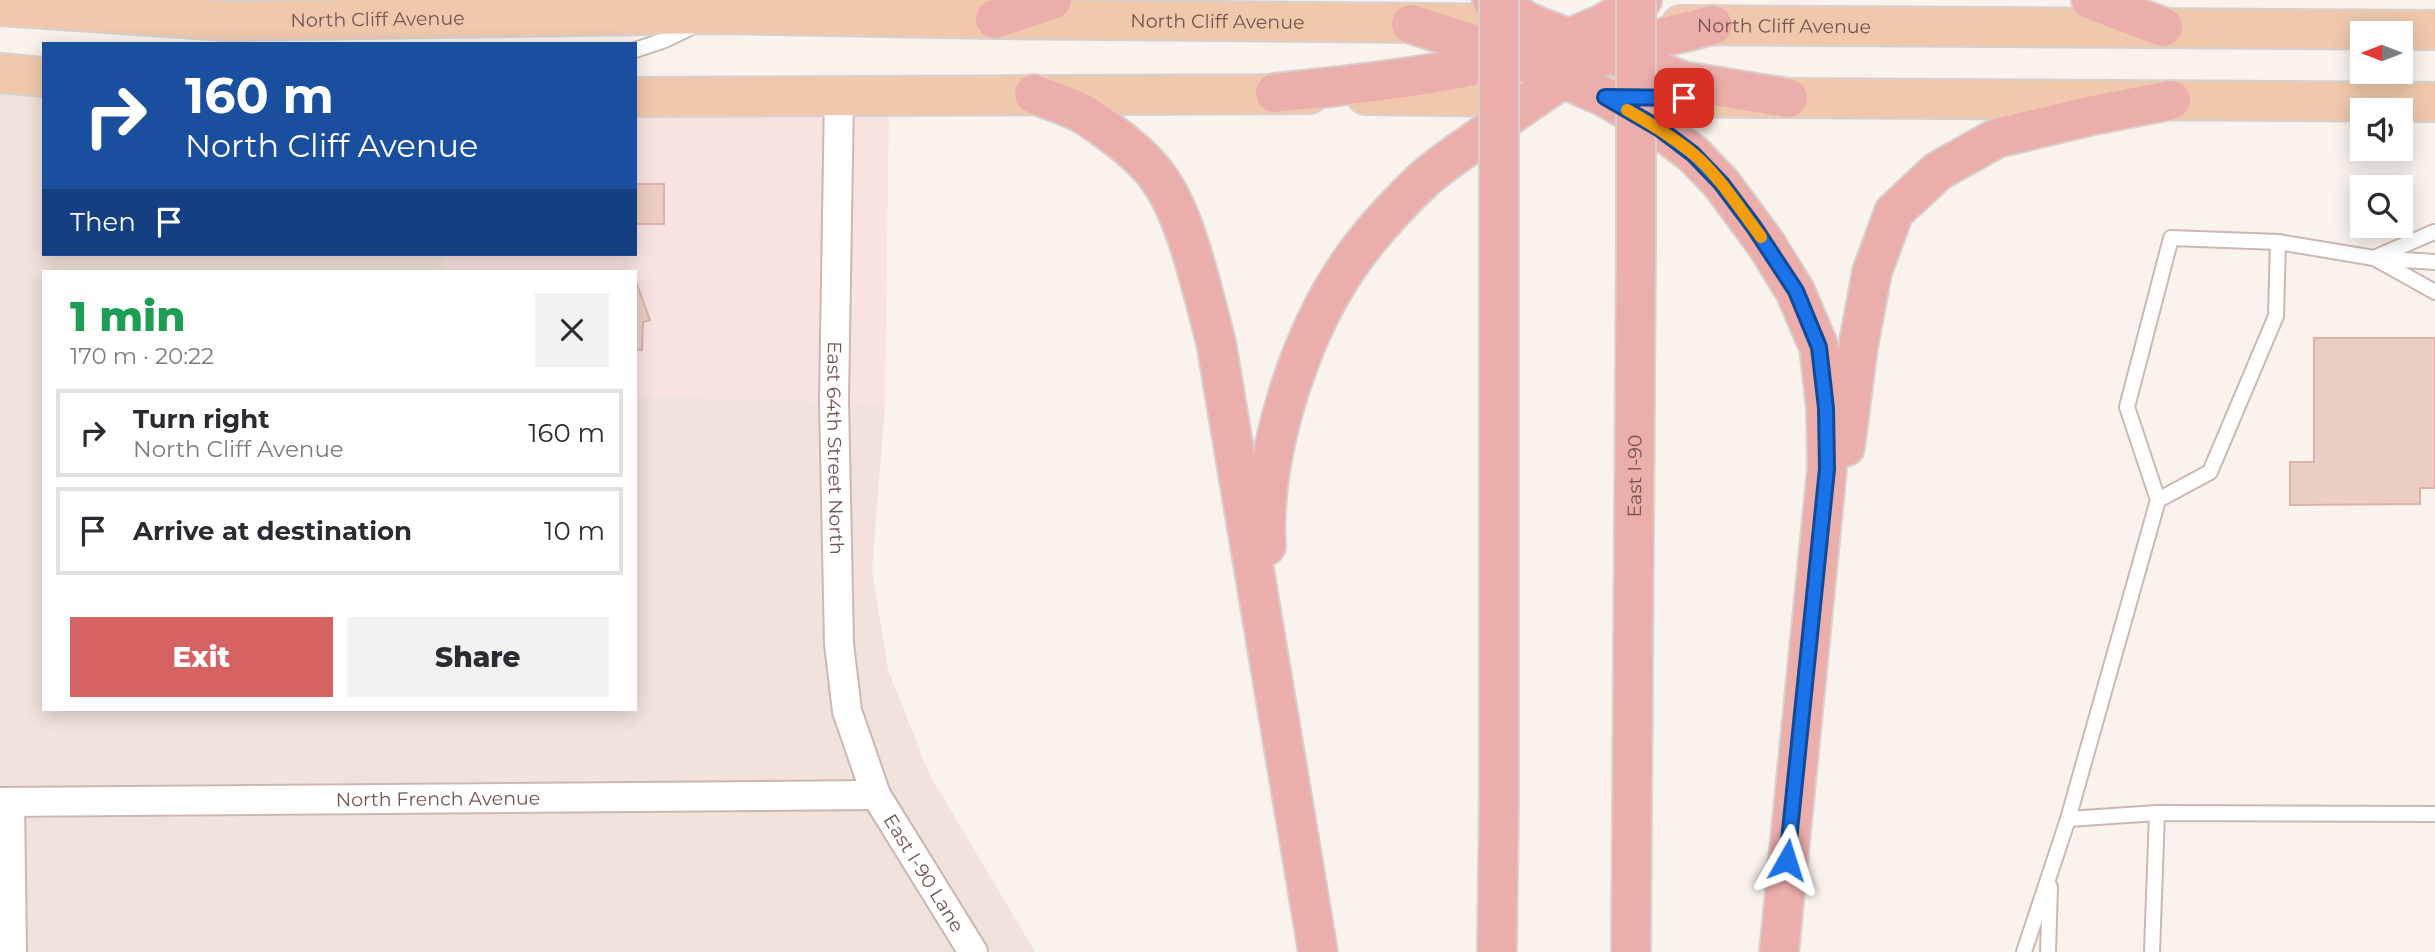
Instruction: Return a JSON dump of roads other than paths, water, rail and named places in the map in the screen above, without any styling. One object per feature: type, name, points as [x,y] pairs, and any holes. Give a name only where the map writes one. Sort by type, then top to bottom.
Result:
[{"type":"highway","points":[[995,19],[1052,0]]},
{"type":"highway","points":[[1492,0],[1522,40],[1548,88]]},
{"type":"highway","points":[[1497,952],[1499,0]]},
{"type":"highway","name":"East I-90","points":[[1631,952],[1636,0]]},
{"type":"highway","points":[[1275,698],[1266,534],[1269,480],[1279,426],[1293,382],[1311,335],[1330,297],[1354,257],[1424,180],[1548,88],[1606,39],[1642,0]]},
{"type":"highway","points":[[2091,0],[2163,27]]},
{"type":"highway","points":[[1411,24],[1522,40],[1606,39],[1683,81],[1788,98]]},
{"type":"highway","points":[[1275,93],[1372,83],[1445,71],[1522,40]]},
{"type":"highway","points":[[1548,88],[1605,97],[1671,137],[1693,154],[1721,183],[1766,244],[1796,291],[1819,347],[1826,408],[1827,469],[1779,952]]},
{"type":"highway","points":[[1034,94],[1086,116],[1132,151],[1158,176],[1177,210],[1199,276],[1216,342],[1318,952]]},
{"type":"highway","points":[[1801,710],[1841,478],[1867,297],[1872,272],[1894,212],[1938,171],[1997,138],[2077,118],[2171,100]]},
{"type":"main road","name":"North Cliff Avenue","points":[[0,6],[227,21],[295,10],[720,13],[1411,24]]},
{"type":"main road","name":"North Cliff Avenue","points":[[1522,40],[1606,39],[1713,25],[2435,30]]},
{"type":"main road","points":[[0,74],[42,77]]},
{"type":"main road","points":[[637,97],[1275,93],[1548,88]]},
{"type":"main road","points":[[1605,97],[2435,103]]},
{"type":"street","name":"East 64th Street North","points":[[839,96],[834,401],[839,644],[847,711],[876,795]]},
{"type":"street","name":"North French Avenue","points":[[5,802],[876,795]]},
{"type":"street","name":"East I-90 Lane","points":[[876,795],[973,952]]},
{"type":"street","points":[[5,802],[12,952]]},
{"type":"lane","points":[[637,49],[665,40],[720,13]]},
{"type":"lane","points":[[2375,258],[2434,232]]},
{"type":"lane","points":[[2024,952],[2068,819],[2158,500],[2127,407],[2171,238],[2278,242],[2375,258],[2435,261]]},
{"type":"lane","points":[[2158,500],[2210,472],[2276,316],[2278,242]]},
{"type":"lane","points":[[2375,258],[2435,292]]},
{"type":"lane","points":[[2068,819],[2157,813],[2435,814]]},
{"type":"lane","points":[[2152,952],[2157,813]]},
{"type":"lane","points":[[2048,952],[2050,871]]}]
